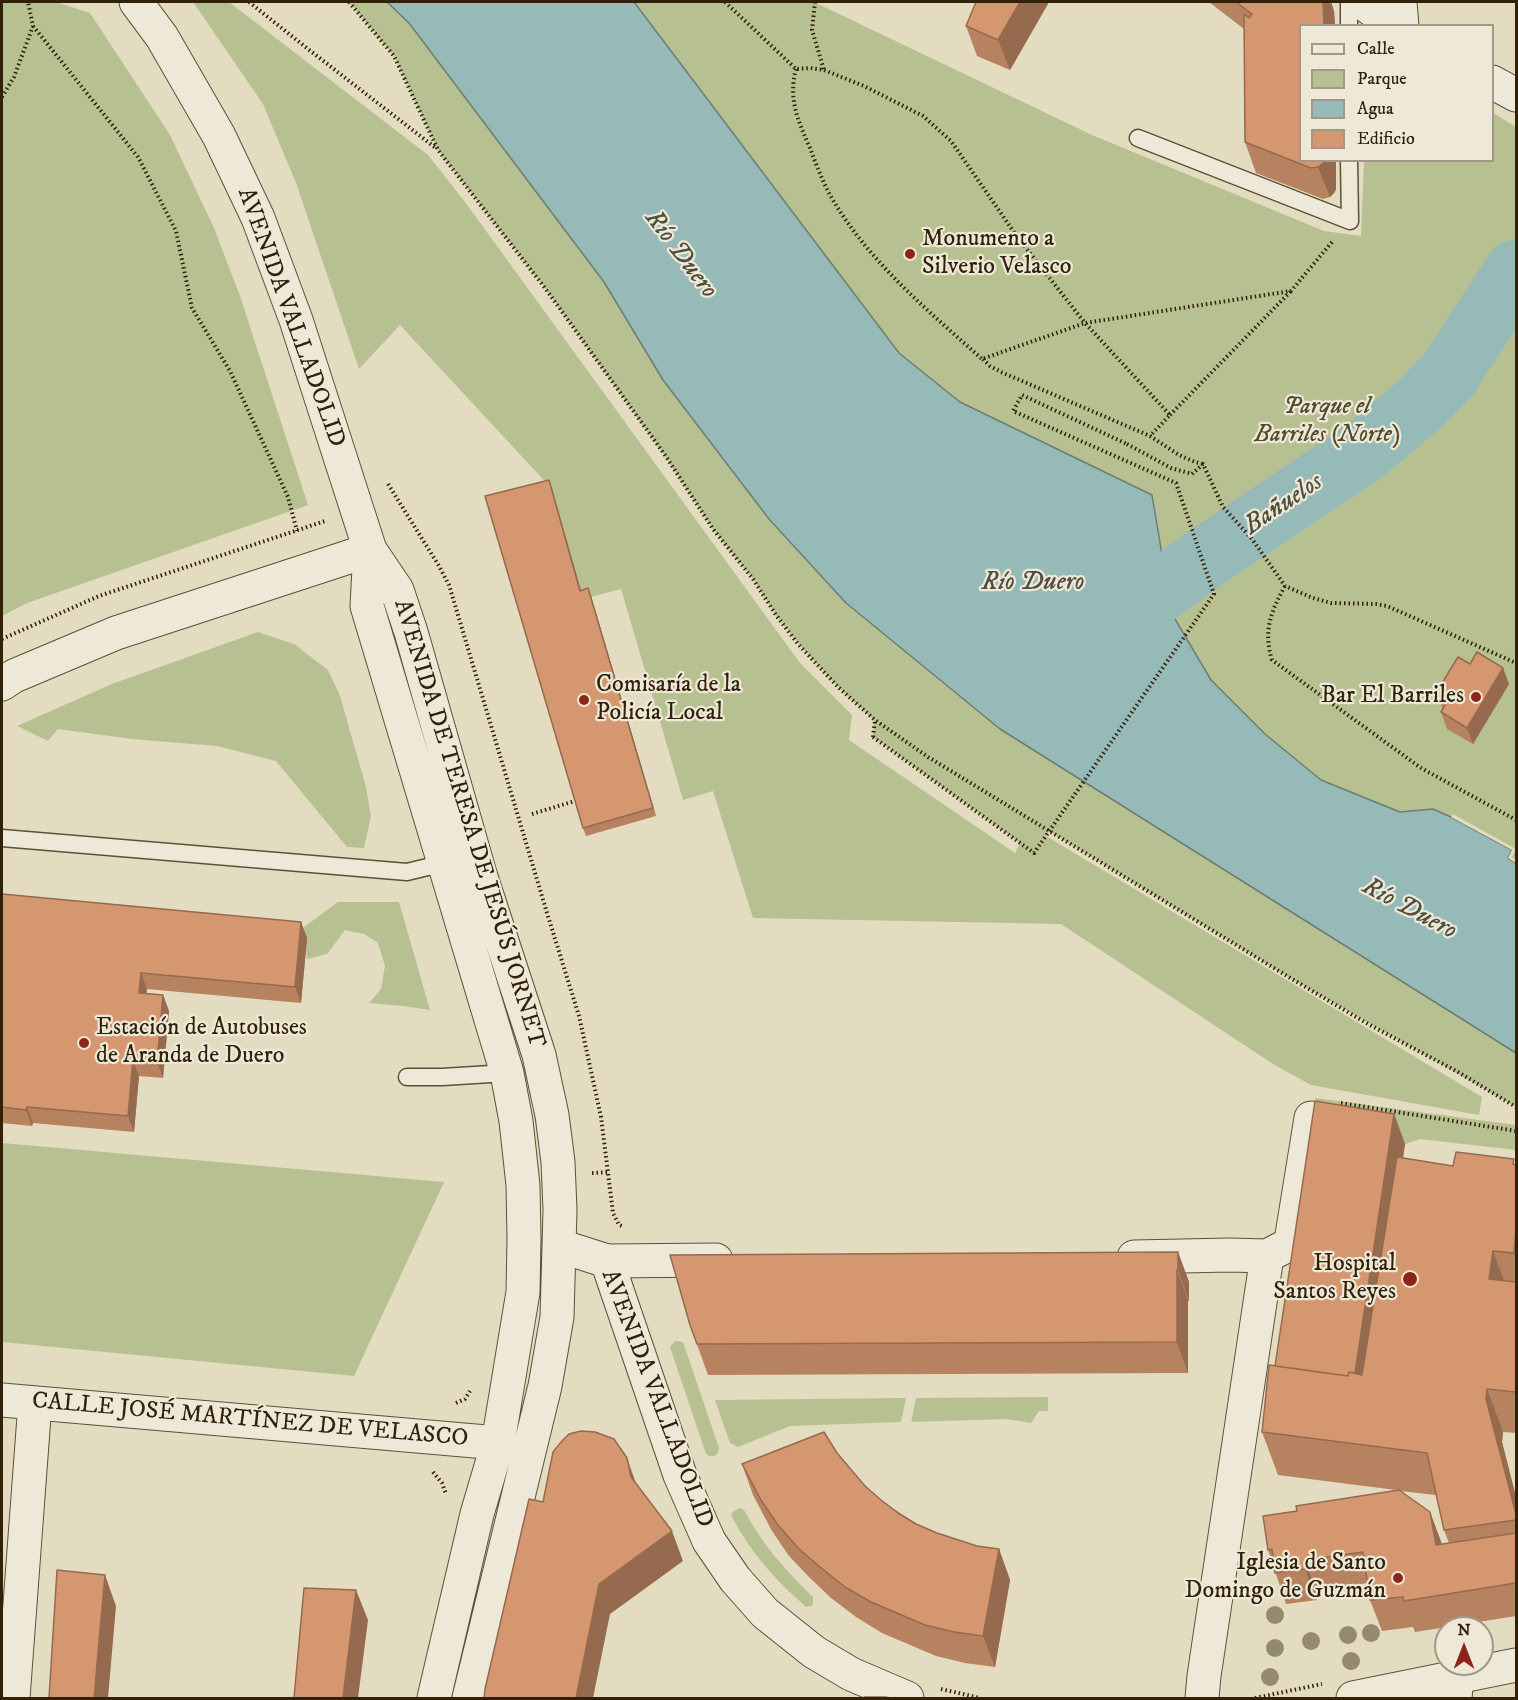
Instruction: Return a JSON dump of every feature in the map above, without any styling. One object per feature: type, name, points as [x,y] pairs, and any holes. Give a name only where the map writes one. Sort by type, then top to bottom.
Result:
[{"type":"street","name":"AVENIDA VALLADOLID","points":[[136,2],[162,37],[219,136],[258,218],[296,320],[370,550]]},
{"type":"street","points":[[1361,2],[1392,24]]},
{"type":"street","points":[[1400,2],[1402,24]]},
{"type":"street","points":[[2,684],[14,676],[116,633],[370,550]]},
{"type":"street","name":"AVENIDA DE TERESA DE JESÚS JORNET","points":[[370,550],[367,606],[507,1073],[516,1120],[523,1185],[523,1292],[498,1443],[477,1514],[434,1698]]},
{"type":"street","name":"AVENIDA DE TERESA DE JESÚS JORNET","points":[[370,550],[397,590],[480,874],[539,1055],[552,1115],[558,1174],[560,1246],[557,1317],[545,1386],[469,1698]]},
{"type":"street","points":[[1103,1257],[1230,1254],[1267,1256],[1288,1245],[1291,1241],[1324,1110]]},
{"type":"street","name":"AVENIDA VALLADOLID","points":[[560,1246],[607,1261],[680,1475],[710,1541],[735,1579],[765,1613],[814,1652],[851,1674],[920,1693]]},
{"type":"street","points":[[1202,1698],[1267,1256]]},
{"type":"street","points":[[607,1261],[750,1260]]},
{"type":"street","name":"CALLE JOSÉ MARTÍNEZ DE VELASCO","points":[[2,1400],[498,1443]]},
{"type":"street","points":[[13,1698],[35,1403]]},
{"type":"street","points":[[1353,1698],[1456,1688],[1516,1665]]},
{"type":"lane","points":[[1349,2],[1349,24]]},
{"type":"lane","points":[[1138,138],[1350,221],[1349,162]]},
{"type":"lane","points":[[2,838],[407,872],[444,863]]},
{"type":"lane","points":[[407,1077],[507,1073]]},
{"type":"path","points":[[28,2],[33,26],[138,157],[176,231],[192,308],[230,371],[288,497],[297,531]]},
{"type":"path","points":[[249,2],[438,150]]},
{"type":"path","points":[[349,2],[394,56],[438,150],[552,297],[659,447],[712,529],[753,579],[776,615],[798,644],[839,688],[874,720],[937,762],[1292,979],[1516,1107]]},
{"type":"path","points":[[725,2],[796,69],[824,70],[864,86],[923,116],[951,141],[1018,238],[1085,322],[1170,415]]},
{"type":"path","points":[[815,2],[812,30],[824,70]]},
{"type":"path","points":[[2,97],[14,77],[33,26]]},
{"type":"path","points":[[796,69],[792,84],[793,101],[803,134],[829,193],[848,224],[908,293],[990,366],[1150,436],[1179,455],[1203,464]]},
{"type":"path","points":[[1150,436],[1291,291],[1350,221]]},
{"type":"path","points":[[982,359],[1085,322],[1291,291]]},
{"type":"path","points":[[874,720],[873,737],[1034,853],[1214,594],[1176,483],[1013,411],[1022,395],[1127,444],[1171,468],[1192,474],[1203,464]]},
{"type":"path","points":[[1203,464],[1223,507],[1252,539],[1285,586],[1331,603],[1387,606],[1516,663]]},
{"type":"path","points":[[383,477],[449,585],[579,1016],[601,1117],[613,1213],[619,1225],[644,1236],[652,1248],[654,1261]]},
{"type":"path","points":[[2,639],[99,596],[396,498]]},
{"type":"path","points":[[1285,586],[1269,621],[1269,649],[1272,660],[1421,768],[1516,820]]},
{"type":"path","points":[[532,814],[575,801]]},
{"type":"path","points":[[1324,1110],[1516,1131]]},
{"type":"path","points":[[558,1174],[609,1172]]},
{"type":"path","points":[[443,1505],[446,1494],[442,1483],[427,1467],[426,1460],[431,1415],[439,1407],[465,1399],[473,1385]]},
{"type":"path","points":[[920,1693],[980,1698]]},
{"type":"green space","points":[[2,2],[56,2],[90,13],[170,135],[214,228],[240,296],[308,505],[27,603],[2,616]]},
{"type":"green space","points":[[193,2],[229,2],[428,155],[465,202],[800,663],[852,715],[849,740],[1015,853],[1020,843],[873,737],[874,720],[839,688],[776,615],[753,579],[713,529],[664,455],[545,288],[438,150],[394,56],[349,2],[387,2],[409,23],[604,282],[663,380],[769,519],[846,603],[1000,729],[1516,1053],[1516,1107],[1292,979],[1049,831],[1046,836],[1482,1097],[1479,1115],[1311,1085],[1273,1064],[1061,924],[753,918],[713,791],[683,800],[621,589],[583,599],[552,489],[400,325],[359,369],[296,183],[263,104]]},
{"type":"green space","name":"Parque el Barriles (Norte)","points":[[634,2],[814,2],[1092,135],[1324,231],[1361,236],[1364,162],[1494,162],[1494,114],[1516,127],[1516,863],[1508,858],[1512,850],[1451,816],[1433,809],[1400,812],[1321,780],[1265,734],[1211,680],[1172,614],[1152,495],[960,402],[899,353]]},
{"type":"green space","points":[[258,632],[294,644],[328,670],[340,696],[366,787],[371,816],[364,848],[347,847],[276,761],[217,746],[132,739],[58,729],[48,741],[17,726],[112,684]]},
{"type":"green space","points":[[338,902],[399,902],[430,1010],[369,1003],[381,989],[385,966],[378,943],[364,934],[345,930],[327,954],[307,959],[304,927]]},
{"type":"green space","points":[[1315,1098],[1516,1125],[1516,1150],[1420,1139],[1405,1144],[1326,1132]]},
{"type":"green space","points":[[2,1143],[444,1182],[354,1376],[2,1342]]},
{"type":"green space","points":[[675,1341],[683,1342],[719,1448],[718,1453],[714,1456],[706,1454],[670,1347]]},
{"type":"green space","points":[[1048,1397],[1048,1411],[1039,1411],[1031,1423],[1007,1419],[911,1422],[916,1398]]},
{"type":"green space","points":[[906,1398],[901,1422],[790,1426],[738,1447],[730,1443],[715,1400]]},
{"type":"green space","points":[[740,1508],[744,1510],[758,1534],[775,1556],[813,1597],[812,1606],[806,1607],[795,1597],[755,1553],[731,1515]]},
{"type":"water","name":"Río Duero","points":[[387,2],[634,2],[899,353],[960,402],[1152,495],[1172,614],[1211,680],[1265,734],[1321,780],[1400,812],[1433,809],[1512,850],[1508,858],[1516,863],[1516,1053],[1000,729],[846,603],[769,519],[663,380],[604,282],[409,23]]},
{"type":"pier","points":[[1453,814],[1514,848],[1512,857],[1516,863],[1508,858],[1512,850],[1451,817]]},
{"type":"building","points":[[976,2],[1020,2],[998,40],[966,26]]},
{"type":"building","points":[[1236,2],[1323,2],[1324,24],[1299,24],[1299,162],[1323,162],[1318,167],[1311,168],[1245,142],[1244,14],[1249,18],[1252,14]]},
{"type":"building","name":"Comisaría de la Policía Local","points":[[549,480],[580,591],[588,588],[653,808],[583,828],[485,496]]},
{"type":"building","points":[[1477,652],[1503,668],[1467,728],[1441,712],[1448,700],[1436,693],[1458,657],[1470,664]]},
{"type":"building","name":"Estación de Autobuses de Aranda de Duero","points":[[2,894],[301,922],[295,987],[141,973],[139,993],[163,995],[157,1062],[133,1060],[128,1116],[2,1107]]},
{"type":"building","points":[[1315,1101],[1394,1114],[1355,1373],[1349,1372],[1348,1376],[1275,1366]]},
{"type":"building","points":[[1456,1152],[1514,1159],[1513,1164],[1516,1165],[1514,1253],[1493,1251],[1489,1279],[1516,1282],[1516,1392],[1487,1389],[1486,1399],[1516,1520],[1444,1530],[1427,1453],[1262,1432],[1269,1365],[1348,1376],[1349,1372],[1362,1375],[1397,1157],[1453,1166]]},
{"type":"building","points":[[1178,1252],[1177,1342],[697,1344],[670,1255]]},
{"type":"building","points":[[581,1431],[595,1432],[614,1439],[627,1458],[631,1477],[672,1531],[599,1584],[576,1698],[484,1698],[529,1499],[543,1502],[553,1452],[569,1434]]},
{"type":"building","points":[[824,1432],[837,1453],[865,1486],[898,1513],[937,1533],[977,1546],[999,1549],[983,1636],[925,1625],[871,1602],[845,1587],[820,1567],[798,1548],[778,1525],[761,1500],[742,1464]]},
{"type":"building","points":[[1399,1490],[1430,1512],[1436,1545],[1516,1533],[1516,1583],[1404,1601],[1403,1597],[1370,1600],[1363,1552],[1305,1560],[1305,1569],[1275,1573],[1272,1549],[1268,1550],[1263,1516],[1297,1511],[1296,1506]]},
{"type":"building","points":[[57,1570],[105,1575],[94,1698],[49,1698]]},
{"type":"building","points":[[304,1588],[356,1590],[343,1698],[294,1698]]},
{"type":"building","points":[[885,1697],[891,1698],[864,1698]]},
{"type":"waterway","name":"Bañuelos","points":[[1098,636],[1208,556],[1366,450],[1420,404],[1448,375],[1516,271]]},
{"type":"place","name":"Monumento a Silverio Velasco","points":[[910,254]]},
{"type":"place","name":"Bar El Barriles","points":[[1476,697]]},
{"type":"place","name":"Comisaría de la Policía Local","points":[[584,700]]},
{"type":"place","name":"Estación de Autobuses de Aranda de Duero","points":[[84,1043]]},
{"type":"place","name":"Hospital Santos Reyes","points":[[1410,1279]]},
{"type":"place","name":"Iglesia de Santo Domingo de Guzmán","points":[[1398,1578]]}]
